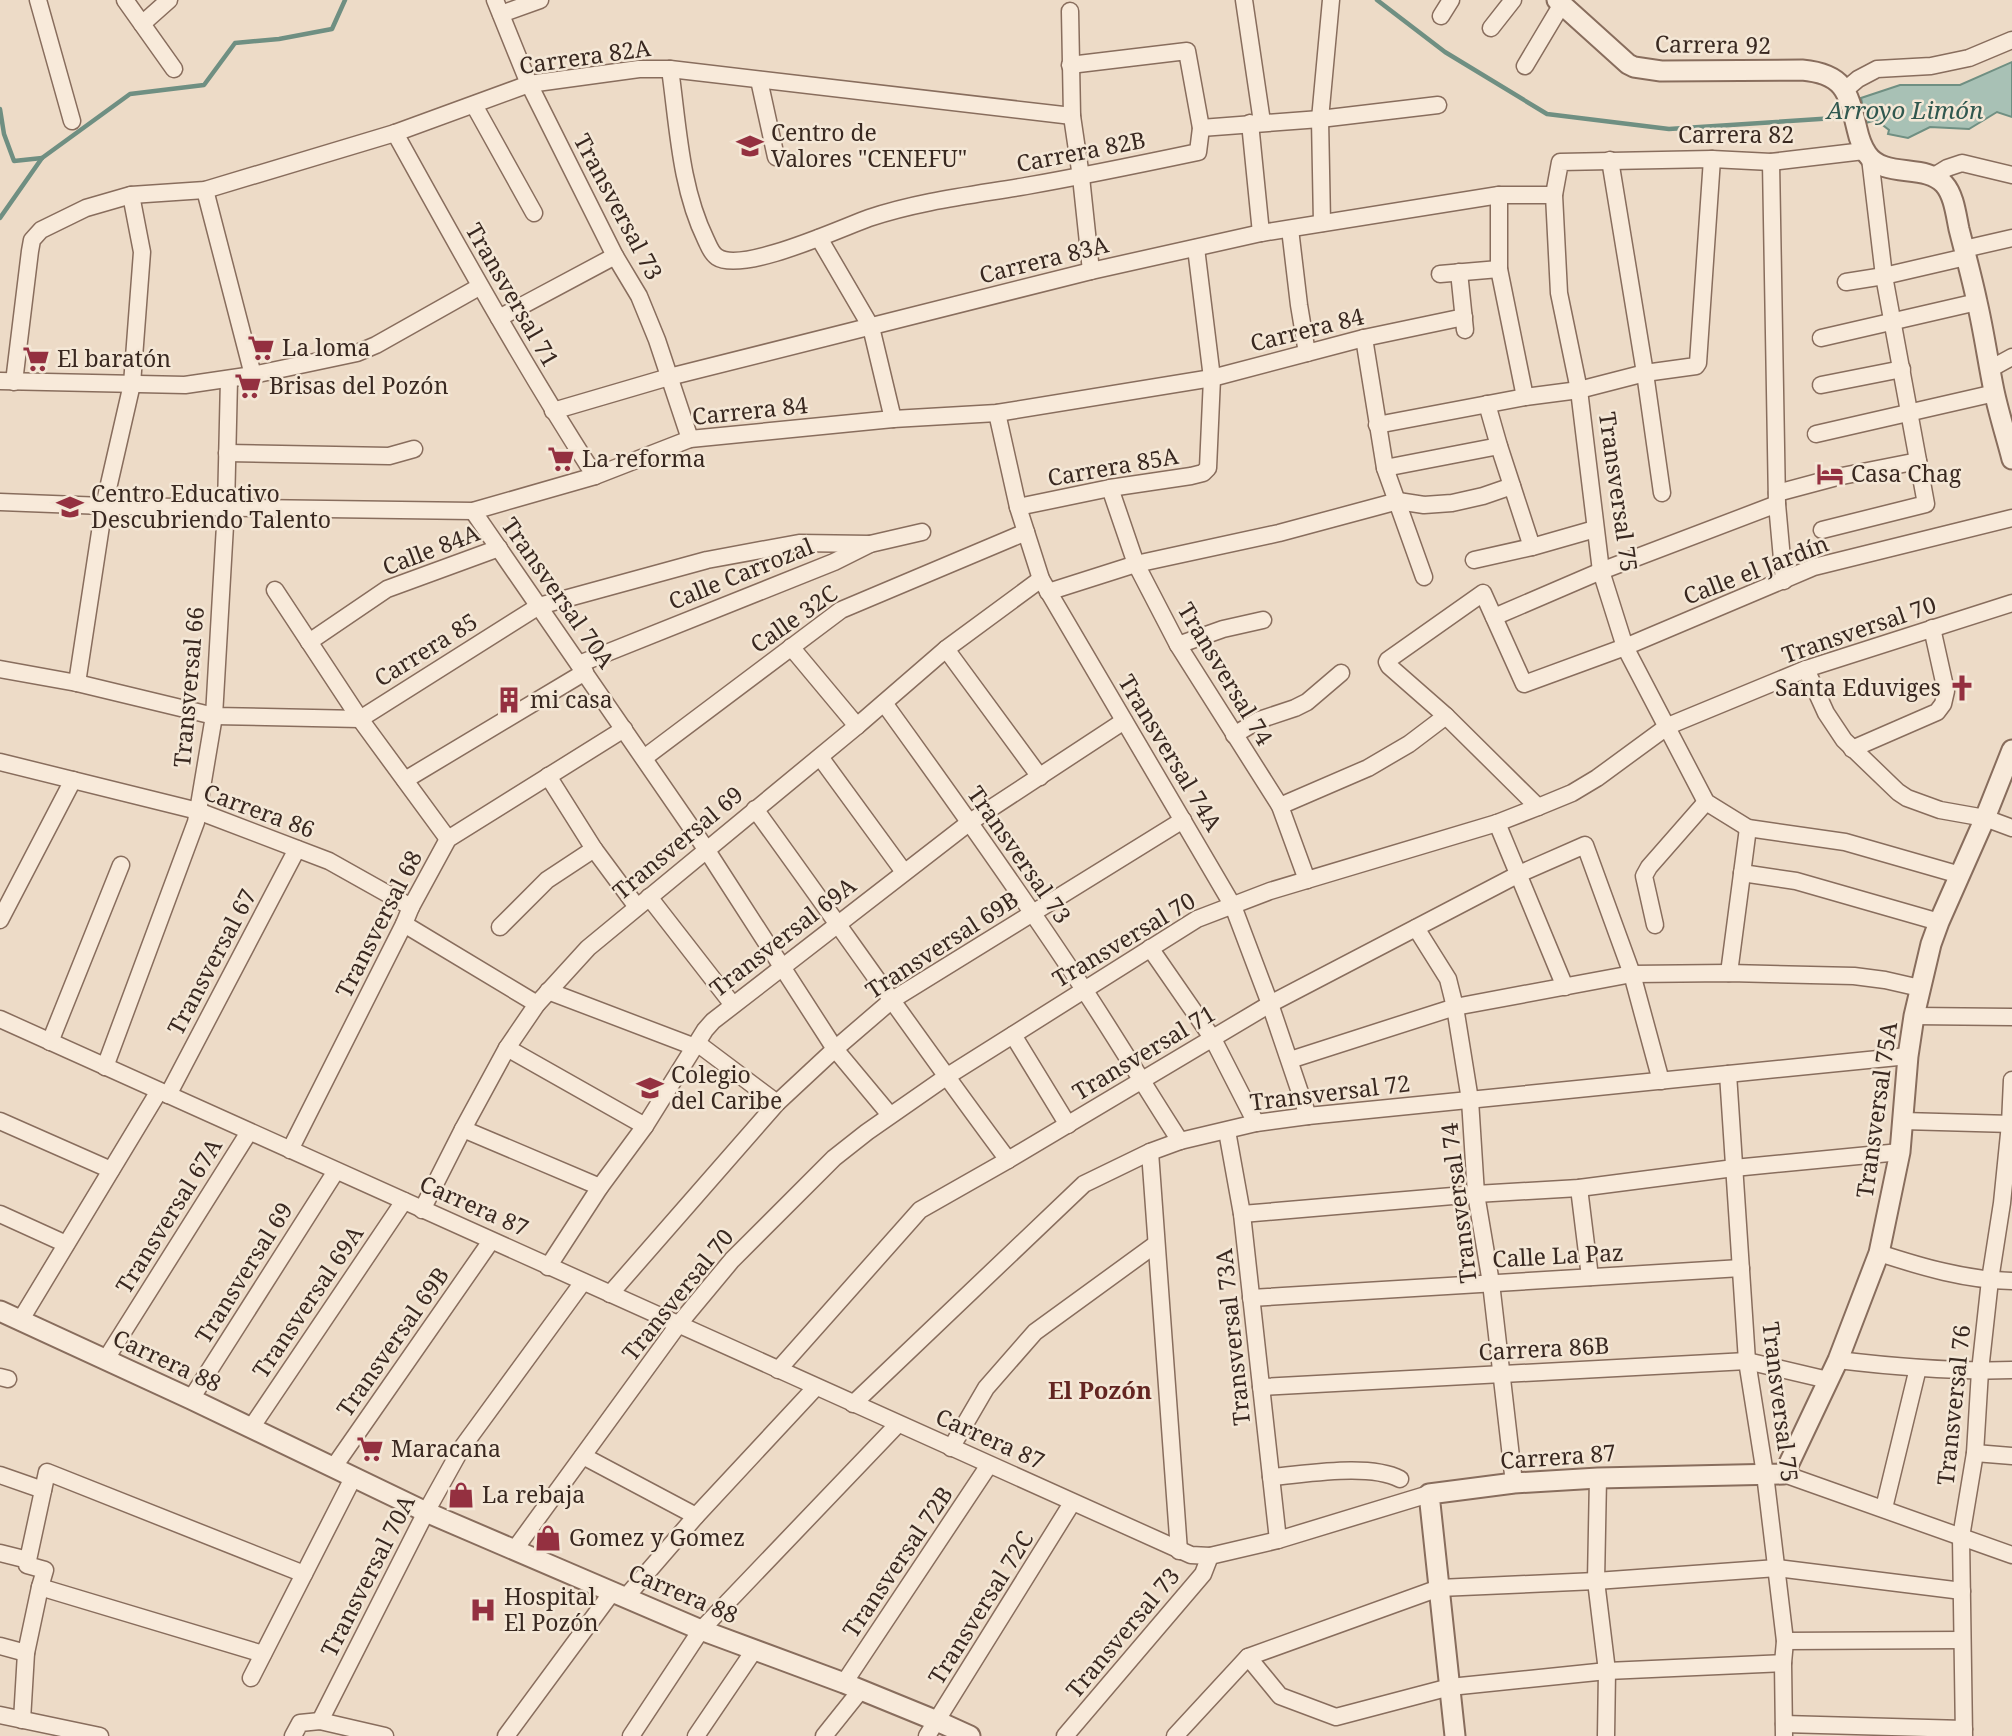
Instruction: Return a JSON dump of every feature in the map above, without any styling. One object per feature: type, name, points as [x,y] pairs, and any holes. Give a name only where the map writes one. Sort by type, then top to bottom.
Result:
[{"type":"street","points":[[38,0],[72,121]]},
{"type":"street","points":[[125,0],[174,69]]},
{"type":"street","points":[[142,24],[169,0]]},
{"type":"street","points":[[498,7],[540,0]]},
{"type":"street","points":[[1244,0],[1256,123],[1261,233]]},
{"type":"street","points":[[1322,223],[1320,119],[1331,0]]},
{"type":"street","points":[[1441,16],[1451,0]]},
{"type":"street","points":[[1491,29],[1513,0]]},
{"type":"street","points":[[1525,66],[1559,2]]},
{"type":"street","name":"Carrera 92","points":[[1559,2],[1634,67],[1661,71],[1817,71],[1830,76],[1847,93]]},
{"type":"street","name":"Transversal 73","points":[[498,7],[529,84],[615,256],[639,296],[657,340],[690,439]]},
{"type":"street","points":[[1069,11],[1072,116],[1091,271]]},
{"type":"street","points":[[1822,530],[1927,504],[1884,276],[1871,175],[1847,93],[1858,79],[1877,69],[1931,66],[1969,58],[2012,40]]},
{"type":"street","points":[[1070,65],[1187,51],[1201,128],[1320,119],[1438,105]]},
{"type":"street","name":"Carrera 82A","points":[[7,382],[32,240],[41,230],[86,208],[131,195],[205,190],[395,133],[529,84],[639,69],[670,69],[1072,116]]},
{"type":"street","name":"Carrera 82B","points":[[670,69],[686,185],[698,224],[713,255],[721,260],[732,261],[770,255],[819,239],[868,218],[916,205],[1081,177],[1198,152],[1201,128]]},
{"type":"street","points":[[759,80],[776,157]]},
{"type":"street","points":[[474,105],[534,213]]},
{"type":"street","name":"Transversal 71","points":[[395,133],[479,287],[594,476]]},
{"type":"street","name":"Carrera 82","points":[[1560,162],[1712,159],[1771,162],[1864,149],[1882,166],[1939,180]]},
{"type":"street","points":[[1377,425],[1525,397],[1579,390],[1645,373],[1696,366],[1699,363],[1712,159]]},
{"type":"street","points":[[1610,160],[1662,493]]},
{"type":"street","name":"Transversal 75","points":[[1560,162],[1554,195],[1559,293],[1579,390],[1601,571],[1625,647],[1706,802]]},
{"type":"street","points":[[1771,162],[1777,498],[1784,581]]},
{"type":"street","points":[[2012,175],[1962,163],[1947,168],[1939,180],[1950,192],[1977,302],[1994,393],[2012,459]]},
{"type":"street","points":[[205,190],[253,375]]},
{"type":"street","points":[[77,683],[104,506],[132,384],[142,252],[131,195]]},
{"type":"street","points":[[1499,195],[1499,269],[1525,397]]},
{"type":"street","name":"Carrera 83A","points":[[553,411],[669,377],[1091,271],[1261,233],[1499,195],[1554,195]]},
{"type":"street","points":[[1290,229],[1307,353]]},
{"type":"street","points":[[1846,282],[1884,276],[2012,238]]},
{"type":"street","points":[[819,239],[871,327],[892,419]]},
{"type":"street","points":[[1196,248],[1212,378]]},
{"type":"street","points":[[499,318],[615,256]]},
{"type":"street","points":[[1440,274],[1499,269]]},
{"type":"street","name":"Carrera 84","points":[[0,502],[473,511],[594,476],[690,439],[892,419],[997,413],[1212,378],[1364,338],[1465,324],[1459,272]]},
{"type":"street","points":[[7,382],[185,385],[253,375],[358,353],[479,287]]},
{"type":"street","points":[[1821,338],[1977,302]]},
{"type":"street","points":[[1364,338],[1385,468],[1424,577]]},
{"type":"street","points":[[1990,369],[2011,358]]},
{"type":"street","points":[[1821,385],[1902,369]]},
{"type":"street","name":"Carrera 85A","points":[[1018,507],[1203,473],[1208,468],[1212,378]]},
{"type":"street","name":"Transversal 66","points":[[105,1067],[198,811],[214,716],[226,508],[229,379]]},
{"type":"street","points":[[1816,434],[1994,393]]},
{"type":"street","points":[[1487,404],[1532,547]]},
{"type":"street","name":"Transversal 74A","points":[[997,413],[1018,507],[1045,586],[1233,906],[1308,1116]]},
{"type":"street","points":[[1385,468],[1499,446]]},
{"type":"street","points":[[227,453],[388,456],[414,449]]},
{"type":"street","points":[[1538,807],[1446,716],[1389,666],[1388,660],[1483,593],[1493,617],[1777,498],[1837,477],[1919,461]]},
{"type":"street","points":[[1398,500],[1424,505],[1452,503],[1512,486]]},
{"type":"street","name":"Transversal 74","points":[[1110,488],[1136,564],[1178,645],[1280,806],[1307,880]]},
{"type":"street","name":"Transversal 69","points":[[422,1210],[507,1048],[537,1004],[588,948],[820,757],[946,649],[1045,586],[1279,533],[1398,500]]},
{"type":"street","name":"Transversal 70A","points":[[473,511],[706,849],[835,1049],[890,1115]]},
{"type":"street","name":"Calle el Jardín","points":[[1493,617],[1524,684],[1625,647],[1814,567],[2012,518]]},
{"type":"street","points":[[1474,560],[1595,529]]},
{"type":"street","name":"Calle Carrozal","points":[[405,780],[582,668],[834,562],[870,544],[922,532]]},
{"type":"street","name":"Calle 32C","points":[[644,758],[841,610],[1026,532]]},
{"type":"street","name":"Carrera 85","points":[[360,719],[539,606],[707,560],[799,543],[870,544]]},
{"type":"street","name":"Calle 84A","points":[[309,642],[387,589],[499,548]]},
{"type":"street","name":"Transversal 68","points":[[275,590],[360,719],[448,839],[411,907],[290,1150]]},
{"type":"street","name":"Transversal 70","points":[[515,1549],[678,1325],[732,1260],[834,1158],[946,1077],[1150,948],[1197,919],[1307,880],[1497,823],[1538,807],[1581,788],[1668,726],[1805,669],[2012,603]]},
{"type":"street","points":[[1178,645],[1223,629],[1263,620]]},
{"type":"street","points":[[1852,749],[1937,712],[1943,704],[1946,691],[1932,628]]},
{"type":"street","points":[[791,647],[857,726]]},
{"type":"street","points":[[946,649],[1040,777]]},
{"type":"street","points":[[0,669],[77,683],[214,716],[360,719]]},
{"type":"street","points":[[1805,669],[1826,713],[1852,749],[1907,798],[1940,810],[1985,818],[2012,828]]},
{"type":"street","points":[[1234,734],[1259,720],[1307,702],[1341,673]]},
{"type":"street","name":"Transversal 73","points":[[884,703],[1033,913],[1180,1141]]},
{"type":"street","points":[[1280,806],[1367,768],[1409,744],[1446,716]]},
{"type":"street","name":"Transversal 69A","points":[[548,1266],[600,1186],[645,1126],[713,1021],[970,822],[1124,721]]},
{"type":"street","points":[[448,839],[624,729]]},
{"type":"street","name":"Transversal 75A","points":[[1774,1474],[1828,1381],[1879,1254],[1900,1152],[1914,1016],[1931,944],[2012,750]]},
{"type":"street","points":[[820,757],[904,872]]},
{"type":"street","name":"Carrera 86","points":[[0,762],[198,811],[329,861],[411,907]]},
{"type":"street","points":[[548,776],[594,849],[733,1005]]},
{"type":"street","points":[[0,920],[73,780]]},
{"type":"street","points":[[1656,925],[1644,876],[1706,802],[1748,828],[1844,842],[1960,875]]},
{"type":"street","points":[[755,809],[1008,1160]]},
{"type":"street","name":"Transversal 69B","points":[[610,1294],[777,1103],[892,1000],[1183,820]]},
{"type":"street","points":[[1497,823],[1565,987]]},
{"type":"street","points":[[1729,972],[1748,828]]},
{"type":"street","name":"Transversal 71","points":[[778,1370],[920,1210],[1142,1082],[1270,1004],[1519,874],[1585,845],[1632,974]]},
{"type":"street","name":"Transversal 67","points":[[20,1321],[111,1170],[164,1093],[297,849]]},
{"type":"street","points":[[500,927],[547,880],[594,849]]},
{"type":"street","points":[[50,1042],[121,865]]},
{"type":"street","points":[[1742,873],[1796,881],[1939,922]]},
{"type":"street","points":[[404,924],[537,1004]]},
{"type":"street","name":"Transversal 74","points":[[1416,928],[1448,979],[1455,1007],[1470,1100],[1476,1194],[1491,1283],[1514,1483]]},
{"type":"street","points":[[1150,948],[1213,1038],[1256,1123]]},
{"type":"street","points":[[1290,1060],[1455,1007],[1632,974],[1729,972],[1854,976],[1920,988]]},
{"type":"street","points":[[1632,974],[1661,1081]]},
{"type":"street","points":[[548,991],[696,1045],[777,1103]]},
{"type":"street","points":[[1914,1016],[2012,1017]]},
{"type":"street","name":"Carrera 87","points":[[0,1019],[1191,1555],[1210,1556],[1278,1540],[1429,1494],[1514,1483],[1598,1478],[1774,1474],[1884,1508],[2012,1555]]},
{"type":"street","points":[[1013,1035],[1068,1125]]},
{"type":"street","points":[[507,1048],[645,1126]]},
{"type":"street","name":"Transversal 72","points":[[853,1404],[1084,1184],[1150,1152],[1180,1141],[1256,1123],[1308,1116],[1908,1056]]},
{"type":"street","name":"Transversal 75","points":[[1728,1074],[1747,1361],[1774,1474],[1777,1568],[1785,1641],[1784,1730]]},
{"type":"street","name":"Transversal 76","points":[[1964,1732],[1961,1537],[1975,1452],[1990,1280],[2007,1202],[2012,1080]]},
{"type":"street","points":[[0,1121],[111,1170]]},
{"type":"street","points":[[1903,1121],[2011,1124]]},
{"type":"street","points":[[463,1129],[600,1186]]},
{"type":"street","name":"Transversal 73A","points":[[1227,1131],[1242,1214],[1278,1540]]},
{"type":"street","name":"Transversal 67A","points":[[106,1359],[249,1132]]},
{"type":"street","name":"Transversal 73","points":[[1150,1152],[1179,1551]]},
{"type":"street","points":[[1242,1214],[1580,1188],[1734,1168],[1900,1152]]},
{"type":"street","name":"Transversal 69","points":[[191,1399],[336,1171]]},
{"type":"street","points":[[1580,1188],[1590,1277]]},
{"type":"street","name":"Transversal 69A","points":[[251,1428],[404,1201]]},
{"type":"street","points":[[0,1214],[66,1244]]},
{"type":"street","name":"Transversal 69B","points":[[333,1468],[491,1241]]},
{"type":"street","points":[[951,1448],[986,1388],[1035,1332],[1156,1244]]},
{"type":"street","points":[[1879,1254],[1930,1269],[1990,1280],[2012,1281]]},
{"type":"street","name":"Calle La Paz","points":[[1251,1298],[1741,1268]]},
{"type":"street","name":"Transversal 70A","points":[[320,1721],[461,1449],[583,1282]]},
{"type":"street","name":"Carrera 88","points":[[0,1311],[426,1512],[701,1630],[852,1687],[932,1728],[970,1736]]},
{"type":"street","points":[[1838,1360],[1919,1368],[2012,1370]]},
{"type":"street","name":"Carrera 86B","points":[[1261,1387],[1747,1361],[1828,1381]]},
{"type":"street","points":[[1884,1508],[1919,1368]]},
{"type":"street","points":[[506,1736],[619,1594],[816,1387]]},
{"type":"street","points":[[631,1736],[701,1630],[898,1424]]},
{"type":"street","points":[[1975,1452],[2012,1456]]},
{"type":"street","points":[[583,1456],[696,1516]]},
{"type":"street","name":"Transversal 72B","points":[[824,1736],[989,1465]]},
{"type":"street","points":[[1271,1477],[1367,1470],[1390,1474],[1400,1479]]},
{"type":"street","points":[[25,1725],[26,1653],[45,1570],[27,1565],[47,1472],[304,1574]]},
{"type":"street","points":[[0,1475],[43,1490]]},
{"type":"street","points":[[251,1678],[353,1478]]},
{"type":"street","points":[[1598,1478],[1596,1581],[1606,1671],[1606,1736]]},
{"type":"street","points":[[1429,1494],[1455,1736]]},
{"type":"street","name":"Transversal 72C","points":[[932,1728],[1072,1503]]},
{"type":"street","points":[[0,1553],[28,1560]]},
{"type":"street","name":"Transversal 73","points":[[1065,1736],[1203,1574],[1210,1556]]},
{"type":"street","points":[[1175,1736],[1248,1657],[1439,1588],[1596,1581],[1777,1568],[1962,1591]]},
{"type":"street","points":[[40,1587],[263,1654]]},
{"type":"street","points":[[1785,1641],[1962,1640]]},
{"type":"street","points":[[0,1646],[26,1653]]},
{"type":"street","points":[[696,1736],[755,1649]]},
{"type":"street","points":[[1248,1657],[1280,1696],[1336,1717],[1450,1687],[1606,1671],[1783,1663]]},
{"type":"street","points":[[0,1715],[25,1725],[100,1736]]},
{"type":"street","points":[[293,1736],[300,1723],[320,1721],[383,1736]]},
{"type":"street","points":[[1784,1730],[1964,1732]]},
{"type":"water","name":"Arroyo Limón","points":[[2012,62],[2012,117],[1997,112],[1969,129],[1930,127],[1908,138],[1888,134],[1889,130],[1876,120],[1866,123],[1861,98],[1900,85],[1960,85]]},
{"type":"waterway","points":[[0,218],[42,158],[130,94],[204,85],[235,43],[279,39],[332,29],[345,0]]},
{"type":"waterway","points":[[1377,0],[1445,52],[1547,114],[1669,129],[1850,117]]},
{"type":"waterway","points":[[0,109],[4,134],[14,161],[42,158]]},
{"type":"place","name":"Centro de Valores \"CENEFU\"","points":[[750,146]]},
{"type":"place","name":"La loma","points":[[261,348]]},
{"type":"place","name":"El baratón","points":[[36,359]]},
{"type":"place","name":"Brisas del Pozón","points":[[248,386]]},
{"type":"place","name":"La reforma","points":[[561,459]]},
{"type":"place","name":"Casa Chag","points":[[1830,474]]},
{"type":"place","name":"Centro Educativo Descubriendo Talento","points":[[70,507]]},
{"type":"place","name":"Santa Eduviges","points":[[1962,688]]},
{"type":"place","name":"mi casa","points":[[509,700]]},
{"type":"place","name":"Colegio del Caribe","points":[[650,1088]]},
{"type":"place","name":"Maracana","points":[[370,1449]]},
{"type":"place","name":"La rebaja","points":[[461,1495]]},
{"type":"place","name":"Gomez y Gomez","points":[[548,1538]]},
{"type":"place","name":"Hospital El Pozón","points":[[483,1610]]},
{"type":"district","name":"El Pozón","points":[[1100,1391]]}]
